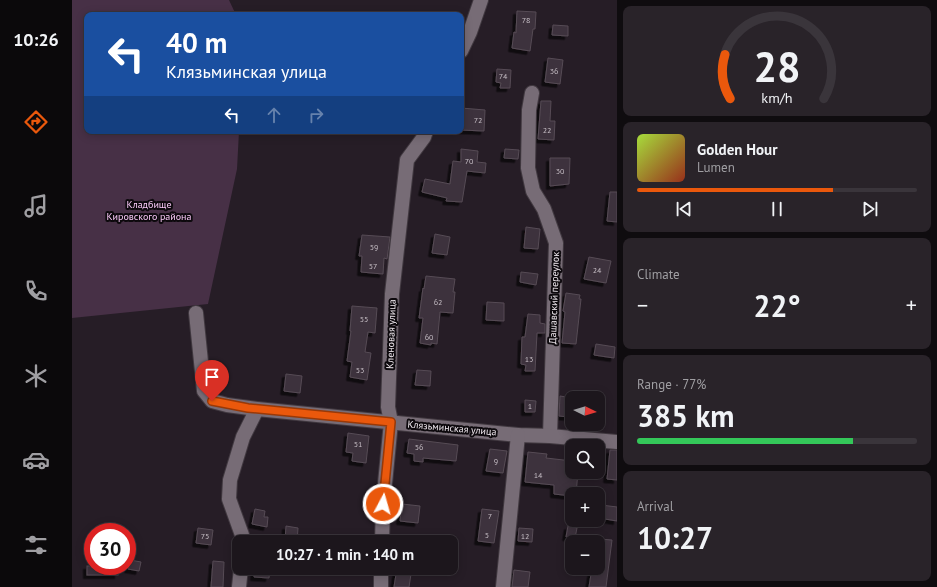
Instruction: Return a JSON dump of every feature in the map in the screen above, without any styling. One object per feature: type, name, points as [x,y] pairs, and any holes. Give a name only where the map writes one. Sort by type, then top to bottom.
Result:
[{"type":"street","points":[[464,45],[482,0]]},
{"type":"street","name":"Дашавский переулок","points":[[532,93],[529,110],[528,168],[533,191],[544,209],[556,243],[550,436]]},
{"type":"street","name":"Кленовая улица","points":[[382,535],[383,504],[391,422],[388,407],[392,294],[407,160],[425,134]]},
{"type":"street","name":"Клязьминская улица","points":[[196,313],[204,391],[212,401],[227,405],[257,409],[518,435],[550,436],[617,442]]},
{"type":"street","points":[[242,535],[229,499],[230,480],[243,437],[257,409]]},
{"type":"street","points":[[504,587],[518,435]]},
{"type":"street","points":[[239,587],[240,575]]},
{"type":"street","points":[[381,575],[381,587]]},
{"type":"green space","name":"Кладбище Кировского района","points":[[72,0],[229,0],[235,12],[84,12],[84,134],[239,134],[237,169],[208,304],[72,318]]},
{"type":"building","points":[[517,11],[536,12],[535,29],[533,29],[530,51],[512,48],[514,32],[516,33]]},
{"type":"building","points":[[553,25],[568,26],[568,36],[552,35]]},
{"type":"building","points":[[548,58],[563,60],[560,84],[545,82]]},
{"type":"building","points":[[497,69],[511,70],[510,88],[500,88],[501,83],[496,82]]},
{"type":"building","points":[[541,101],[551,101],[550,121],[555,121],[554,140],[538,139]]},
{"type":"building","points":[[464,108],[485,110],[484,131],[464,130]]},
{"type":"building","points":[[461,149],[478,151],[477,162],[486,163],[485,173],[467,171],[462,202],[446,201],[447,198],[422,192],[425,179],[450,184],[453,161],[461,162]]},
{"type":"building","points":[[505,149],[519,150],[518,159],[504,158]]},
{"type":"building","points":[[550,158],[570,158],[569,184],[550,186]]},
{"type":"building","points":[[610,192],[617,192],[617,222],[607,221]]},
{"type":"building","points":[[526,227],[540,229],[538,249],[524,248]]},
{"type":"building","points":[[435,234],[450,237],[447,255],[432,253]]},
{"type":"building","points":[[362,235],[390,237],[387,259],[384,258],[383,274],[361,272],[362,256],[359,256]]},
{"type":"building","points":[[589,257],[611,261],[606,283],[584,279]]},
{"type":"building","points":[[521,272],[538,274],[536,285],[520,282]]},
{"type":"building","points":[[426,276],[455,279],[453,292],[455,292],[453,313],[440,312],[437,344],[431,343],[431,345],[420,343],[423,318],[419,318]]},
{"type":"building","points":[[566,293],[580,295],[579,299],[581,299],[576,344],[562,343],[565,312],[563,311]]},
{"type":"building","points":[[487,302],[504,303],[504,321],[486,320]]},
{"type":"building","points":[[352,306],[377,308],[375,333],[368,332],[365,352],[371,353],[367,380],[350,377],[352,362],[347,361],[351,331]]},
{"type":"building","points":[[528,314],[540,315],[540,323],[545,324],[545,333],[537,333],[535,371],[525,371],[526,365],[521,364],[522,337],[525,337]]},
{"type":"building","points":[[596,344],[615,347],[614,358],[594,355]]},
{"type":"building","points":[[417,370],[431,371],[430,386],[415,385]]},
{"type":"building","points":[[286,374],[302,376],[300,393],[284,391]]},
{"type":"building","points":[[560,396],[565,397],[565,417],[559,416]]},
{"type":"building","points":[[525,400],[536,401],[535,412],[525,412]]},
{"type":"building","points":[[348,433],[369,436],[366,463],[352,461],[353,453],[346,452]]},
{"type":"building","points":[[409,439],[458,445],[456,461],[423,458],[423,462],[414,461],[414,454],[407,453]]},
{"type":"building","points":[[490,449],[507,451],[503,473],[486,471]]},
{"type":"building","points":[[610,450],[617,450],[617,480],[607,479]]},
{"type":"building","points":[[528,452],[547,454],[546,458],[565,460],[565,479],[577,479],[577,487],[565,487],[565,495],[554,494],[554,485],[525,482]]},
{"type":"building","points":[[402,504],[420,506],[418,523],[400,521]]},
{"type":"building","points":[[605,506],[617,507],[617,521],[605,519]]},
{"type":"building","points":[[255,509],[265,511],[264,517],[268,517],[267,527],[252,524]]},
{"type":"building","points":[[482,509],[499,511],[494,543],[478,541]]},
{"type":"building","points":[[286,526],[298,528],[298,535],[285,535]]},
{"type":"building","points":[[568,527],[577,528],[576,535],[566,535]]},
{"type":"building","points":[[198,528],[213,530],[211,545],[196,543]]},
{"type":"building","points":[[519,528],[533,529],[532,542],[518,541]]},
{"type":"building","points":[[605,540],[612,540],[606,587],[589,587],[591,575],[605,575]]},
{"type":"building","points":[[136,561],[141,562],[139,571],[136,570]]},
{"type":"building","points":[[213,561],[224,562],[223,587],[211,587]]},
{"type":"building","points":[[514,570],[530,572],[528,587],[512,587]]},
{"type":"building","points":[[254,575],[269,575],[269,578],[254,577]]},
{"type":"building","points":[[396,575],[411,575],[409,587],[394,587]]},
{"type":"route","points":[[212,401],[248,408],[391,422],[383,504]]}]
